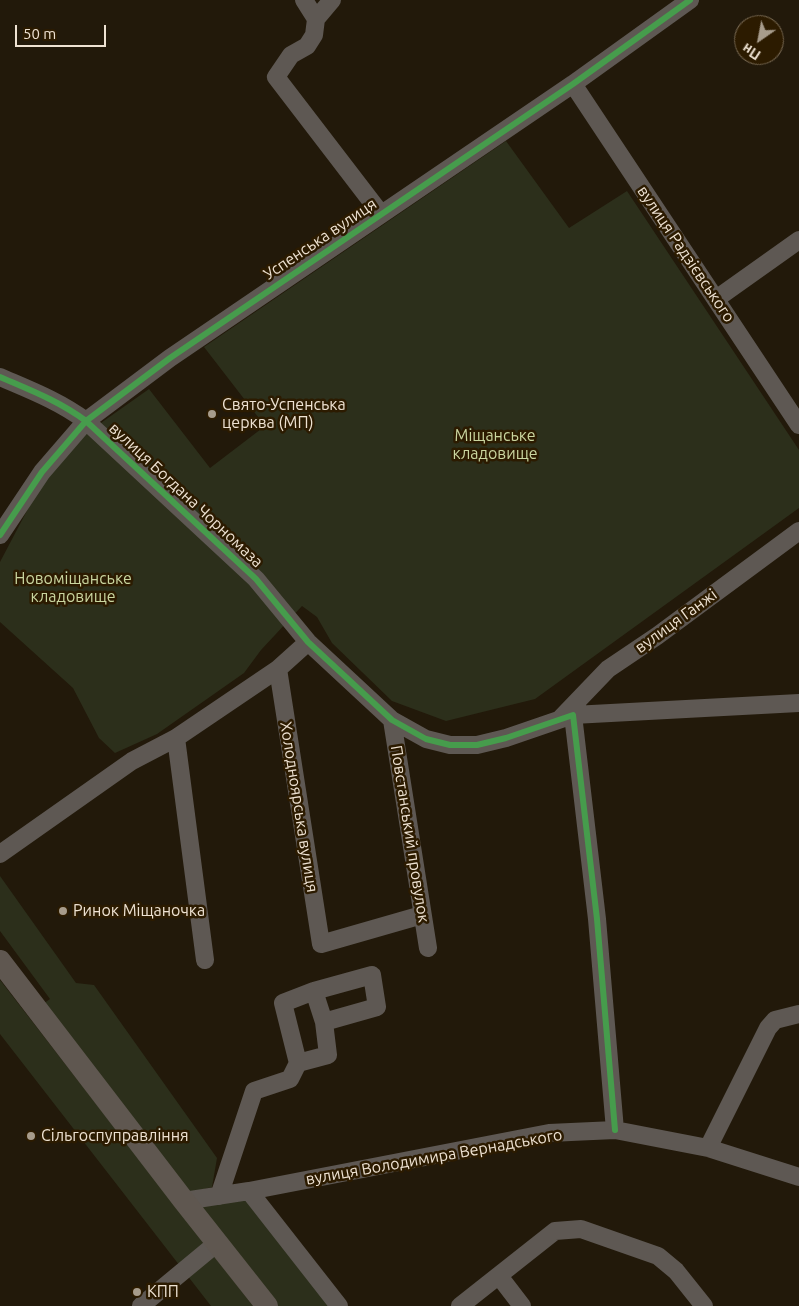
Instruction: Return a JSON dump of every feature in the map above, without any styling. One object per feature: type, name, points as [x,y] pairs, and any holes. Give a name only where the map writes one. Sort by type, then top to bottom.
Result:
[{"type":"main road","points":[[0,961],[184,1202],[267,1306]]},
{"type":"street","points":[[304,0],[316,19],[332,0]]},
{"type":"street","name":"Успенська вулиця","points":[[0,535],[42,472],[86,421],[170,358],[573,84],[690,0]]},
{"type":"street","name":"Успенська вулиця","points":[[316,19],[312,40],[307,46],[291,55],[276,76],[381,214]]},
{"type":"street","name":"вулиця Радзієвського","points":[[573,84],[799,425]]},
{"type":"street","points":[[716,299],[799,240]]},
{"type":"street","name":"вулиця Богдана Чорномаза","points":[[0,377],[46,396],[86,421],[256,579],[308,642],[392,720],[426,738],[450,745],[477,745],[506,738],[567,716]]},
{"type":"street","name":"вулиця Ганжі","points":[[567,716],[608,669],[658,636],[799,531]]},
{"type":"street","points":[[0,854],[132,761],[176,738],[278,669],[308,642]]},
{"type":"street","name":"Холодноярська вулиця","points":[[278,669],[321,944],[422,915]]},
{"type":"street","points":[[615,1130],[600,942],[567,716],[799,703]]},
{"type":"street","name":"Повстанський провулок","points":[[392,720],[428,948]]},
{"type":"street","points":[[176,738],[205,960]]},
{"type":"street","points":[[219,1196],[254,1091],[290,1080],[298,1063],[283,1003],[314,991],[372,975],[377,1007],[324,1022]]},
{"type":"street","points":[[298,1063],[328,1055],[324,1022],[314,991]]},
{"type":"street","points":[[708,1148],[768,1028],[775,1020],[798,1015]]},
{"type":"street","name":"вулиця Володимира Вернадського","points":[[184,1202],[549,1133],[615,1130],[708,1148],[799,1177]]},
{"type":"street","points":[[249,1191],[339,1306]]},
{"type":"street","points":[[460,1306],[555,1231],[581,1229],[658,1256],[676,1271],[704,1306]]},
{"type":"street","points":[[141,1306],[217,1243]]},
{"type":"street","points":[[499,1276],[522,1306]]},
{"type":"green space","name":"Міщанське кладовище","points":[[506,141],[569,228],[627,191],[799,450],[799,508],[535,699],[446,721],[392,701],[332,643],[317,617],[302,606],[261,650],[244,673],[157,734],[115,753],[99,738],[73,688],[0,622],[0,562],[40,486],[81,437],[149,389],[210,468],[265,426],[204,347]]},
{"type":"green space","points":[[0,876],[76,983],[94,985],[217,1158],[212,1187],[184,1194],[43,1004],[50,999],[0,931]]},
{"type":"green space","points":[[0,980],[253,1306],[211,1306],[0,1034]]},
{"type":"green space","points":[[248,1200],[331,1306],[277,1306],[197,1206]]},
{"type":"cycle path","points":[[0,535],[42,472],[86,421],[170,358],[573,84],[690,0]]},
{"type":"cycle path","points":[[0,377],[55,402],[86,421],[256,579],[308,642],[392,720],[426,739],[450,745],[477,745],[506,738],[573,715],[597,919],[615,1130]]},
{"type":"place","name":"Свято-Успенська церква (МП)","points":[[212,414]]},
{"type":"place","name":"Ринок Міщаночка","points":[[63,911]]},
{"type":"place","name":"Сільгоспуправління","points":[[31,1136]]},
{"type":"place","name":"КПП","points":[[137,1292]]},
{"type":"park label","name":"Новоміщанське кладовище","points":[[73,588]]}]
